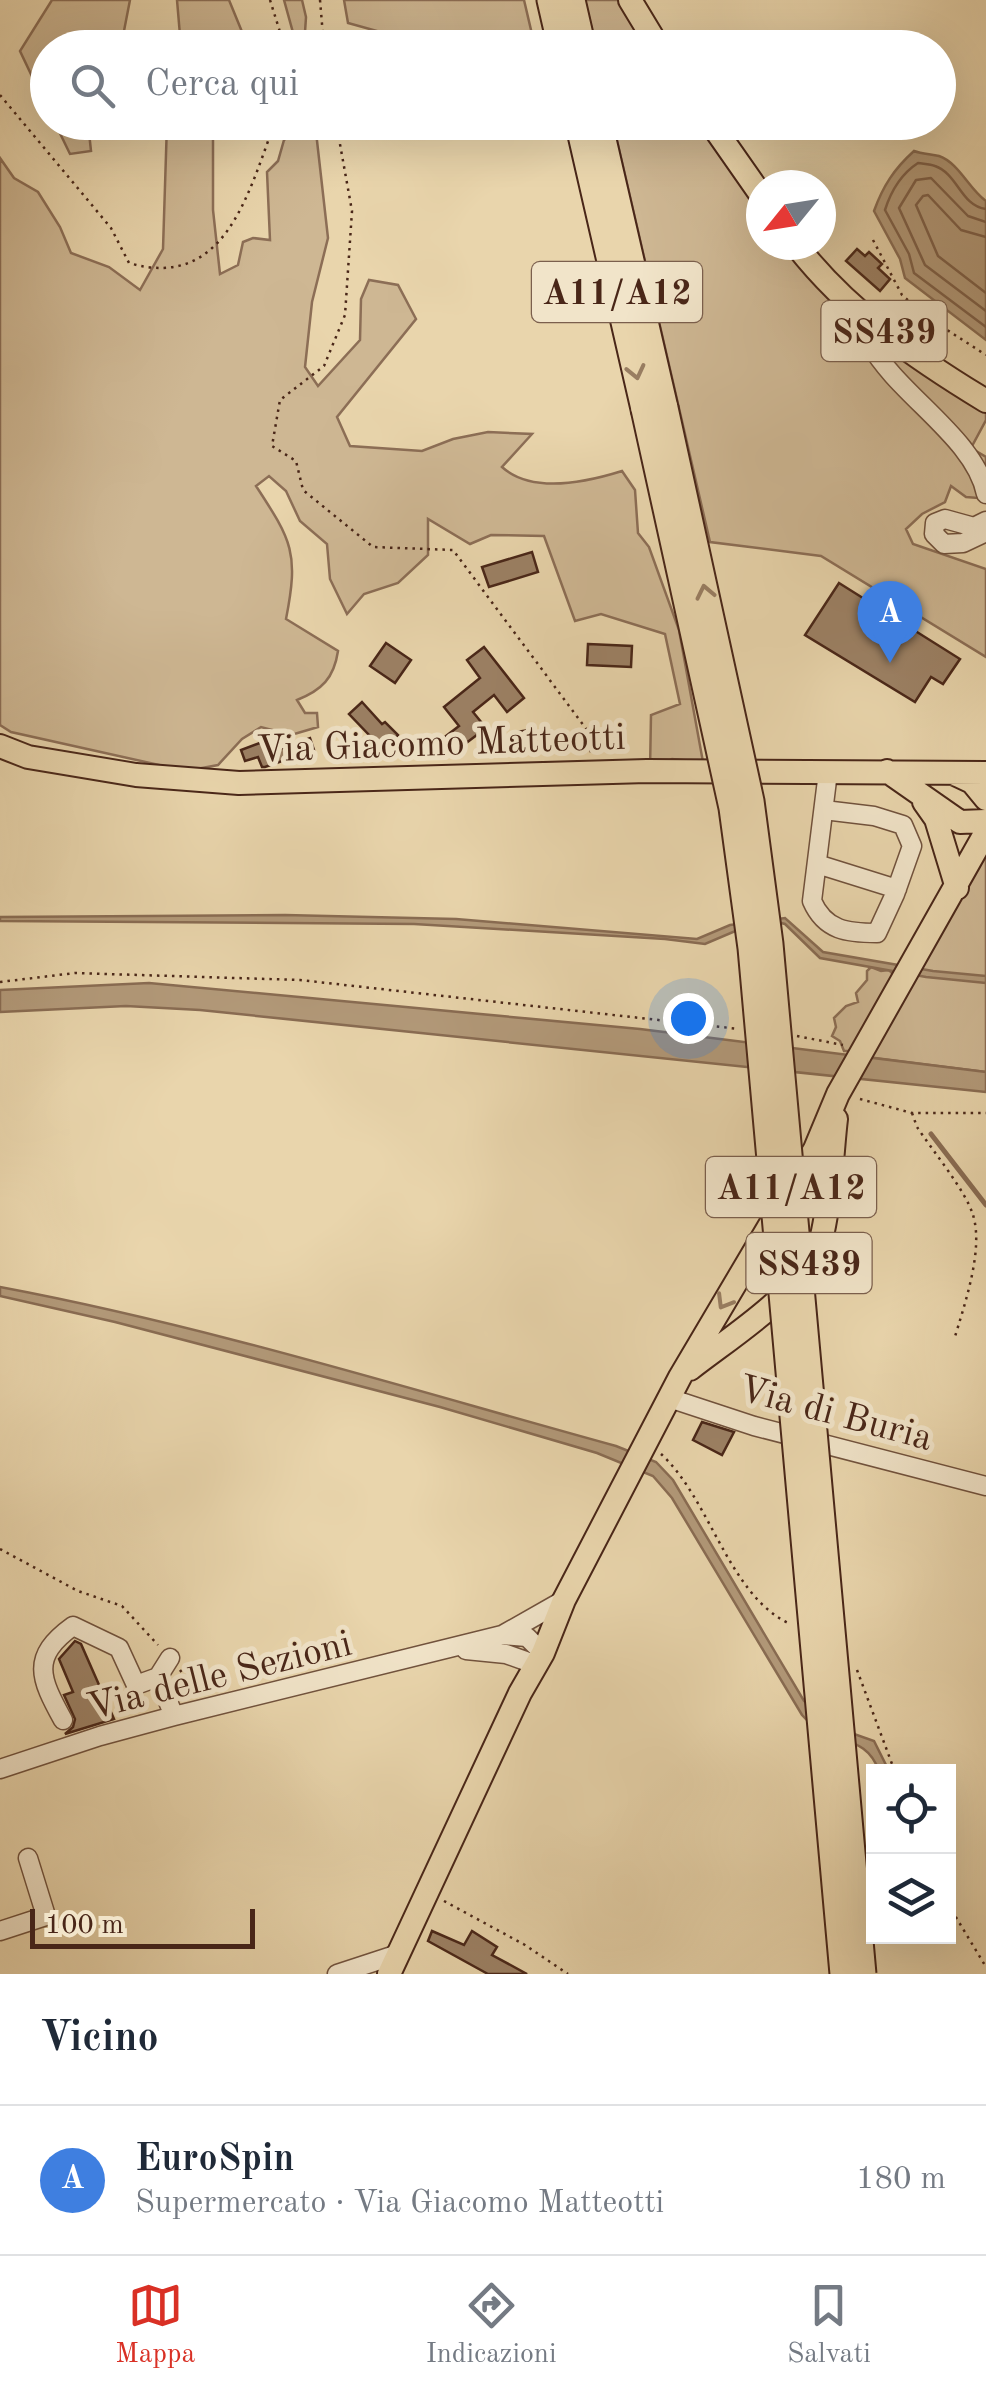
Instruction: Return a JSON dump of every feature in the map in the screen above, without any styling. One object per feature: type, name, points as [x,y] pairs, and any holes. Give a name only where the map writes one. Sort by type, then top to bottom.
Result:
[{"type":"highway","points":[[550,0],[557,30]]},
{"type":"highway","points":[[572,0],[579,30]]},
{"type":"highway","name":"A11/A12","points":[[582,140],[655,409],[750,802],[770,944],[864,1974]]},
{"type":"highway","name":"A11/A12","points":[[604,140],[732,808],[750,948],[842,1974]]},
{"type":"main road","points":[[630,0],[648,30]]},
{"type":"main road","points":[[722,140],[746,174]]},
{"type":"main road","name":"SS439","points":[[809,260],[860,313],[930,366],[986,401]]},
{"type":"main road","name":"Via Giacomo Matteotti","points":[[0,746],[28,756],[136,775],[239,783],[594,773],[986,774]]},
{"type":"main road","points":[[887,771],[960,822],[986,821]]},
{"type":"main road","points":[[955,774],[972,782],[986,799]]},
{"type":"main road","points":[[918,796],[936,818],[957,888]]},
{"type":"main road","name":"SS439","points":[[394,1964],[520,1692],[540,1659],[564,1600],[674,1388],[815,1149],[838,1094],[986,832]]},
{"type":"main road","name":"SS439","points":[[674,1388],[778,1301],[816,1254],[828,1201],[838,1094]]},
{"type":"street","points":[[860,313],[868,341],[890,374],[948,430],[983,480],[986,494]]},
{"type":"street","points":[[986,521],[974,528],[945,518],[935,524],[934,534],[944,544],[963,542],[986,532]]},
{"type":"street","points":[[824,810],[874,816],[903,825],[912,846],[877,933],[848,933],[819,918],[812,901],[828,772]]},
{"type":"street","points":[[817,864],[897,889]]},
{"type":"street","name":"Via di Buria","points":[[674,1388],[754,1426],[986,1486]]},
{"type":"street","name":"Via delle Sezioni","points":[[0,1769],[174,1716],[502,1635],[564,1600]]},
{"type":"street","points":[[63,1720],[42,1675],[44,1656],[53,1640],[73,1626],[119,1648],[136,1685],[158,1678],[170,1658]]},
{"type":"street","points":[[502,1635],[527,1637],[540,1659]]},
{"type":"street","name":"Via delle Sezioni","points":[[455,1648],[540,1659]]},
{"type":"street","points":[[506,1654],[518,1670],[520,1692]]},
{"type":"street","points":[[158,1678],[174,1716]]},
{"type":"street","points":[[0,1931],[46,1916],[28,1858]]},
{"type":"street","points":[[337,1974],[394,1964]]},
{"type":"path","points":[[270,0],[279,30]]},
{"type":"path","points":[[320,0],[322,30]]},
{"type":"path","points":[[0,96],[30,132]]},
{"type":"path","points":[[37,140],[111,228],[129,262],[156,270],[200,260],[220,244],[252,184],[268,140]]},
{"type":"path","points":[[339,140],[352,211],[346,315],[324,366],[280,400],[272,446],[296,461],[303,490],[373,547],[453,550],[588,730],[594,773]]},
{"type":"path","points":[[873,240],[902,295],[927,317],[986,355]]},
{"type":"path","points":[[0,982],[74,972],[300,980],[749,1030]]},
{"type":"path","points":[[787,1035],[864,1049]]},
{"type":"path","points":[[838,1094],[912,1112],[986,1113]]},
{"type":"path","points":[[912,1112],[917,1127],[973,1214],[976,1237],[969,1291],[954,1340]]},
{"type":"path","points":[[645,1445],[680,1473],[752,1592],[773,1616],[789,1624]]},
{"type":"path","points":[[0,1549],[78,1591],[122,1606],[192,1684],[204,1708]]},
{"type":"path","points":[[847,1659],[858,1672],[892,1764]]},
{"type":"path","points":[[428,1889],[568,1974]]},
{"type":"path","points":[[956,1917],[986,1967]]},
{"type":"shaded area","points":[[52,0],[130,0],[124,30],[33,30]]},
{"type":"shaded area","points":[[177,0],[229,0],[241,30],[180,30]]},
{"type":"shaded area","points":[[284,0],[302,0],[305,30],[292,30]]},
{"type":"shaded area","points":[[344,0],[524,0],[531,30],[373,30],[348,23]]},
{"type":"shaded area","points":[[585,0],[630,0],[649,30],[592,30]]},
{"type":"shaded area","points":[[30,35],[30,72],[20,51]]},
{"type":"shaded area","points":[[63,140],[90,140],[91,151],[70,154]]},
{"type":"shaded area","points":[[166,140],[213,140],[213,210],[220,274],[238,265],[243,242],[253,238],[270,240],[267,172],[278,161],[284,140],[317,140],[328,238],[312,302],[305,367],[318,386],[360,340],[361,299],[369,280],[398,285],[416,319],[337,417],[350,446],[422,451],[488,432],[532,434],[502,467],[528,481],[560,483],[622,471],[635,490],[638,533],[649,547],[679,630],[703,762],[672,759],[650,770],[651,715],[680,704],[665,634],[601,614],[575,621],[544,536],[491,535],[470,544],[428,519],[428,555],[398,583],[364,594],[347,614],[330,579],[327,544],[300,521],[286,491],[269,476],[256,486],[289,548],[292,578],[286,619],[338,651],[325,682],[297,700],[305,713],[317,713],[318,727],[291,735],[261,727],[242,739],[218,765],[186,771],[11,732],[0,725],[0,158],[14,178],[38,192],[71,253],[109,267],[140,290],[163,249]]},
{"type":"shaded area","points":[[617,140],[723,140],[746,173],[746,260],[809,260],[838,294],[986,401],[986,420],[971,448],[986,457],[986,486],[978,498],[966,497],[951,486],[945,502],[922,514],[906,529],[913,544],[986,569],[986,657],[821,556],[710,542]]},
{"type":"shaded area","points":[[986,833],[986,1072],[859,1056]]},
{"type":"shaded area","points":[[871,967],[893,974],[850,1051],[844,1051],[840,1041],[832,1036],[834,1018],[846,1006],[858,1002],[856,993],[867,980]]},
{"type":"water","points":[[914,151],[946,159],[986,201],[986,340],[905,278],[900,259],[874,211],[890,178]]},
{"type":"water","points":[[285,915],[456,919],[697,939],[730,925],[785,918],[823,952],[986,976],[986,983],[926,977],[820,958],[785,924],[777,922],[740,929],[705,944],[414,924],[0,921],[0,917]]},
{"type":"water","points":[[149,983],[640,1029],[986,1072],[986,1092],[200,1010],[126,1006],[0,1012],[0,990]]},
{"type":"water","points":[[0,1287],[155,1320],[616,1446],[656,1462],[673,1480],[804,1701],[837,1728],[874,1741],[886,1764],[876,1764],[856,1744],[824,1732],[802,1715],[672,1498],[653,1476],[597,1453],[440,1407],[0,1296]]},
{"type":"building","points":[[857,249],[865,256],[869,252],[882,264],[878,268],[890,279],[880,291],[846,261]]},
{"type":"building","points":[[532,552],[538,572],[489,587],[482,567]]},
{"type":"building","points":[[839,583],[960,659],[943,684],[931,677],[915,702],[805,635]]},
{"type":"building","points":[[386,643],[411,660],[395,683],[370,666]]},
{"type":"building","points":[[588,644],[632,646],[631,667],[587,665]]},
{"type":"building","points":[[484,647],[524,698],[507,712],[494,695],[473,712],[486,728],[457,750],[446,736],[459,726],[444,707],[480,678],[467,660]]},
{"type":"building","points":[[362,702],[398,735],[378,756],[364,742],[370,736],[349,714]]},
{"type":"building","points":[[529,730],[532,750],[514,753],[511,733]]},
{"type":"building","points":[[276,737],[280,749],[310,738],[314,750],[265,767],[258,757],[245,761],[241,750]]},
{"type":"building","points":[[702,1422],[734,1432],[722,1455],[693,1440]]},
{"type":"building","points":[[75,1641],[81,1644],[114,1719],[65,1734],[75,1719],[64,1695],[73,1692],[59,1659]]},
{"type":"building","points":[[432,1931],[464,1945],[472,1931],[497,1947],[492,1955],[527,1974],[488,1974],[428,1941]]},
{"type":"waterway","points":[[931,1134],[986,1205]]},
{"type":"place","name":"EuroSpin","points":[[890,663]]}]
